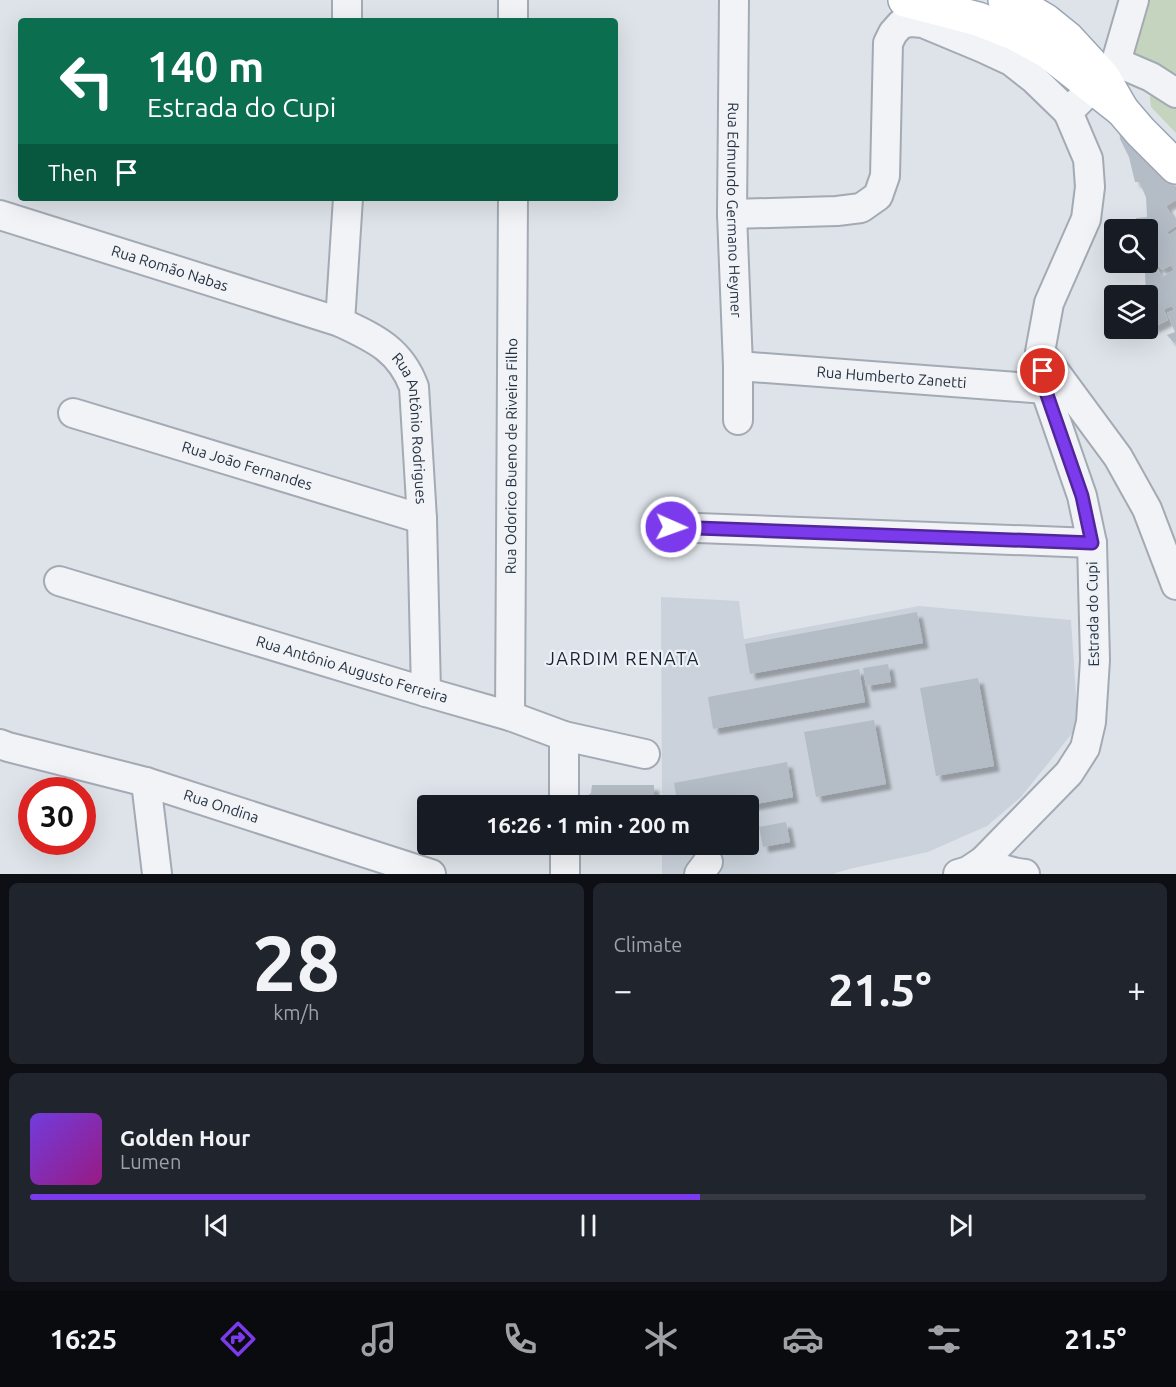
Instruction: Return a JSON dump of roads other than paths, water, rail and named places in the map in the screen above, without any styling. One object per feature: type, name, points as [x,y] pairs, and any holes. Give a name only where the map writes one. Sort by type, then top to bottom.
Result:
[{"type":"main road","points":[[905,0],[978,19],[1014,33],[1047,51],[1104,76]]},
{"type":"main road","points":[[1005,0],[1047,21],[1067,38],[1104,76],[1122,110],[1176,167]]},
{"type":"street","points":[[347,0],[347,18]]},
{"type":"street","points":[[513,0],[513,18]]},
{"type":"street","name":"Rua Edmundo Germano Heymer","points":[[734,0],[732,214],[738,420]]},
{"type":"street","points":[[732,214],[837,211],[861,208],[878,196],[885,176],[888,43],[901,24],[923,23],[1011,62],[1034,79],[1068,112],[1104,76],[1134,0]]},
{"type":"street","points":[[1104,76],[1150,77],[1176,93]]},
{"type":"street","name":"Estrada do Cupi","points":[[969,870],[1069,773],[1085,748],[1091,722],[1095,660],[1092,543],[1082,496],[1045,389],[1040,352],[1049,303],[1086,219],[1090,187],[1088,159],[1068,112]]},
{"type":"street","points":[[340,322],[348,201]]},
{"type":"street","name":"Rua Odorico Bueno de Riveira Filho","points":[[510,716],[513,201]]},
{"type":"street","name":"Rua Romão Nabas","points":[[0,215],[340,322]]},
{"type":"street","name":"Rua Antônio Rodrigues","points":[[340,322],[378,340],[396,356],[409,374],[414,387],[422,519],[426,692]]},
{"type":"street","points":[[1040,352],[1118,457],[1147,509],[1176,585]]},
{"type":"street","name":"Rua Humberto Zanetti","points":[[738,366],[1045,389]]},
{"type":"street","name":"Rua João Fernandes","points":[[73,413],[422,519]]},
{"type":"street","points":[[671,527],[1092,543]]},
{"type":"street","name":"Rua Antônio Augusto Ferreira","points":[[59,581],[510,716],[564,736],[645,754]]},
{"type":"street","points":[[564,736],[564,795]]},
{"type":"street","name":"Rua Ondina","points":[[3,746],[146,782],[431,874]]},
{"type":"street","points":[[146,782],[157,874]]},
{"type":"street","points":[[565,855],[565,874]]},
{"type":"street","points":[[969,870],[994,867],[1025,874]]},
{"type":"district","name":"JARDIM RENATA","points":[[623,659]]}]
